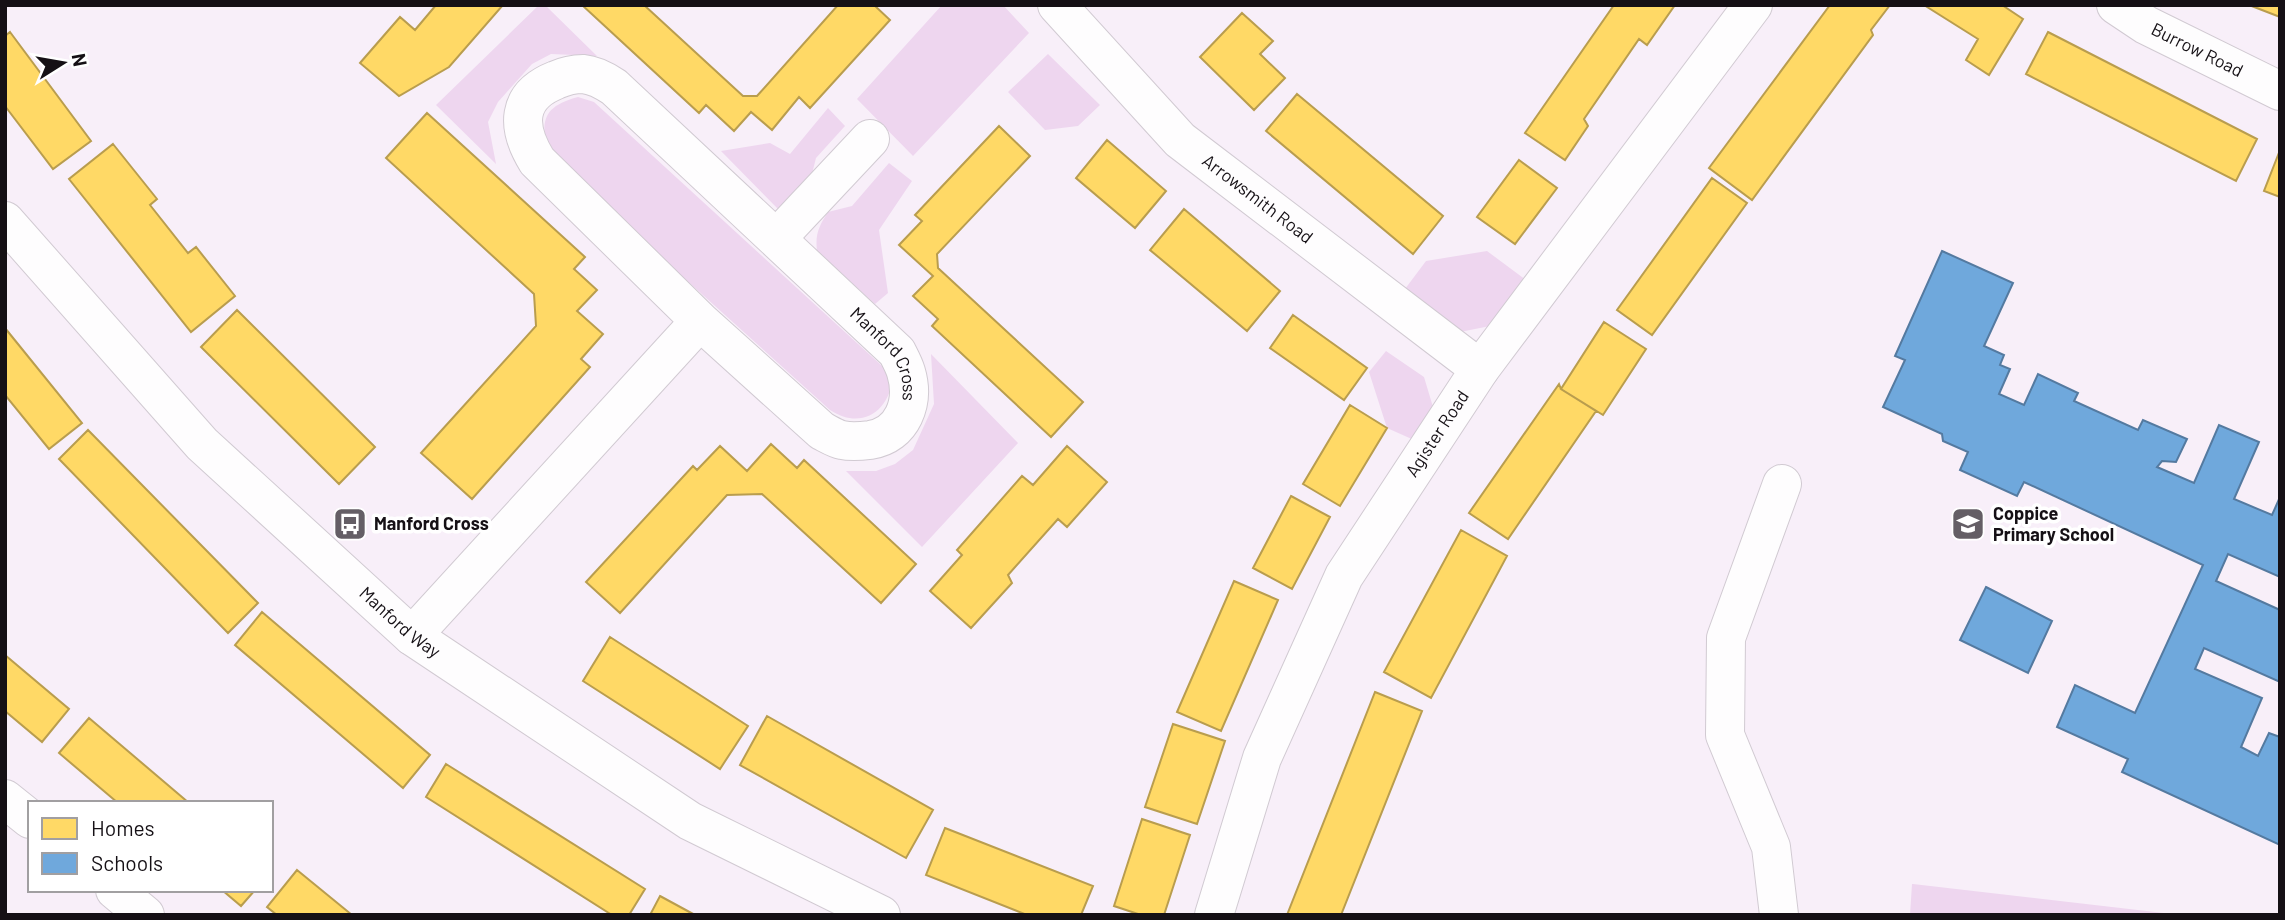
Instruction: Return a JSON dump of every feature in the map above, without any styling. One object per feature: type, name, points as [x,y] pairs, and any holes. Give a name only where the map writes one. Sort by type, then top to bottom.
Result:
[{"type":"street","name":"Arrowsmith Road","points":[[1057,5],[1180,140],[1480,369]]},
{"type":"street","name":"Agister Road","points":[[1214,915],[1262,758],[1344,576],[1480,369],[1753,5]]},
{"type":"street","name":"Burrow Road","points":[[2116,5],[2146,25],[2280,91]]},
{"type":"street","name":"Manford Cross","points":[[583,74],[614,87],[897,352],[906,370],[909,390],[907,410],[897,428],[880,438],[842,440],[822,431],[700,321],[537,161],[528,147],[524,131],[527,101],[536,90],[566,76],[583,74]]},
{"type":"street","points":[[777,238],[870,139]]},
{"type":"street","name":"Manford Way","points":[[5,221],[202,444],[412,636],[690,821],[881,915]]},
{"type":"street","points":[[412,636],[700,321]]},
{"type":"street","points":[[1779,915],[1771,847],[1725,735],[1726,638],[1782,484]]},
{"type":"street","points":[[5,799],[28,818]]},
{"type":"street","points":[[117,892],[145,915]]},
{"type":"shaded area","points":[[539,5],[545,5],[597,56],[551,54],[532,64],[498,102],[488,122],[496,164],[436,105]]},
{"type":"shaded area","points":[[942,5],[1003,5],[1029,33],[913,156],[857,99]]},
{"type":"shaded area","points":[[1048,54],[1100,105],[1078,126],[1045,130],[1008,92]]},
{"type":"shaded area","points":[[578,97],[594,102],[893,376],[891,388],[880,408],[863,418],[842,416],[830,410],[548,155],[546,117],[557,106]]},
{"type":"shaded area","points":[[828,108],[845,126],[816,158],[810,182],[778,209],[721,151],[770,143],[790,154]]},
{"type":"shaded area","points":[[889,163],[912,181],[879,230],[888,293],[875,304],[817,251],[817,235],[828,212],[852,206]]},
{"type":"shaded area","points":[[1487,251],[1526,280],[1495,325],[1460,332],[1405,289],[1426,261]]},
{"type":"shaded area","points":[[1386,351],[1424,377],[1433,407],[1414,440],[1387,428],[1369,372]]},
{"type":"shaded area","points":[[931,354],[1018,443],[922,547],[846,471],[876,471],[895,464],[913,450],[934,404]]},
{"type":"shaded area","points":[[1913,884],[2181,915],[1910,915]]},
{"type":"building: Homes","points":[[436,5],[503,5],[449,67],[399,96],[360,63],[400,17],[415,30]]},
{"type":"building: Homes","points":[[582,5],[644,5],[743,96],[757,96],[838,5],[874,5],[890,20],[810,108],[799,97],[772,130],[751,112],[734,131],[706,105],[699,113]]},
{"type":"building: Homes","points":[[1614,5],[1675,5],[1647,45],[1639,39],[1584,119],[1588,126],[1565,160],[1525,133]]},
{"type":"building: Homes","points":[[1830,5],[1890,5],[1871,30],[1873,35],[1752,200],[1709,168]]},
{"type":"building: Homes","points":[[1924,5],[2002,5],[2023,19],[1989,75],[1966,60],[1978,39]]},
{"type":"building: Homes","points":[[2249,5],[2280,5],[2280,17]]},
{"type":"building: Homes","points":[[1242,13],[1273,41],[1260,54],[1285,78],[1254,110],[1200,57]]},
{"type":"building: Homes","points":[[10,32],[91,141],[53,169],[5,106],[5,36]]},
{"type":"building: Homes","points":[[2048,32],[2257,139],[2236,181],[2026,74]]},
{"type":"building: Homes","points":[[1297,94],[1443,216],[1413,254],[1266,131]]},
{"type":"building: Homes","points":[[427,113],[585,257],[574,269],[597,290],[577,311],[603,334],[581,359],[590,367],[472,499],[421,453],[536,326],[534,294],[386,158]]},
{"type":"building: Homes","points":[[999,126],[1030,156],[937,254],[938,268],[1083,402],[1051,437],[932,326],[938,319],[913,296],[933,276],[899,245],[922,221],[915,215]]},
{"type":"building: Homes","points":[[1107,140],[1166,191],[1135,228],[1076,178]]},
{"type":"building: Homes","points":[[113,144],[157,199],[150,205],[188,253],[196,247],[235,296],[191,332],[69,179]]},
{"type":"building: Homes","points":[[2280,150],[2280,197],[2264,191]]},
{"type":"building: Homes","points":[[1519,160],[1557,188],[1515,244],[1477,217]]},
{"type":"building: Homes","points":[[1712,178],[1747,203],[1652,335],[1617,310]]},
{"type":"building: Homes","points":[[1184,209],[1280,291],[1247,331],[1150,250]]},
{"type":"building: Homes","points":[[237,310],[375,447],[339,484],[201,347]]},
{"type":"building: Homes","points":[[1293,315],[1367,368],[1344,400],[1270,348]]},
{"type":"building: Homes","points":[[1604,322],[1646,349],[1603,415],[1561,389]]},
{"type":"building: Homes","points":[[5,328],[82,423],[49,449],[5,395]]},
{"type":"building: Homes","points":[[1559,384],[1561,389],[1596,411],[1508,539],[1469,513]]},
{"type":"building: Homes","points":[[1350,405],[1387,428],[1340,506],[1303,484]]},
{"type":"building: Homes","points":[[88,430],[258,603],[228,633],[59,459]]},
{"type":"building: Homes","points":[[771,444],[797,468],[804,460],[916,564],[881,603],[762,494],[727,495],[620,613],[586,582],[693,466],[697,470],[720,446],[747,471]]},
{"type":"building: Homes","points":[[1067,446],[1107,482],[1067,527],[1058,519],[1008,575],[1012,583],[971,628],[930,591],[962,555],[957,550],[1022,476],[1033,485]]},
{"type":"building: Homes","points":[[1291,496],[1330,517],[1292,589],[1253,568]]},
{"type":"building: Homes","points":[[1461,530],[1507,556],[1431,698],[1384,672]]},
{"type":"building: Homes","points":[[1234,581],[1278,600],[1221,731],[1177,712]]},
{"type":"building: Homes","points":[[262,612],[430,755],[403,788],[235,645]]},
{"type":"building: Homes","points":[[610,637],[748,726],[720,769],[583,681]]},
{"type":"building: Homes","points":[[5,655],[69,709],[42,742],[5,711]]},
{"type":"building: Homes","points":[[1375,692],[1422,711],[1341,915],[1287,915]]},
{"type":"building: Homes","points":[[767,716],[933,810],[906,858],[740,765]]},
{"type":"building: Homes","points":[[89,718],[187,801],[116,801],[59,753]]},
{"type":"building: Homes","points":[[1173,724],[1225,741],[1197,824],[1145,807]]},
{"type":"building: Homes","points":[[446,764],[645,889],[629,915],[612,915],[426,797]]},
{"type":"building: Homes","points":[[1142,819],[1190,835],[1164,915],[1141,915],[1114,906]]},
{"type":"building: Homes","points":[[945,828],[1093,886],[1081,915],[1027,915],[926,875]]},
{"type":"building: Homes","points":[[297,870],[352,915],[277,915],[267,907]]},
{"type":"building: Homes","points":[[224,892],[253,892],[241,906]]},
{"type":"building: Homes","points":[[660,896],[695,915],[650,915]]},
{"type":"building: Schools","points":[[1942,251],[2013,283],[1984,346],[2004,355],[2000,365],[2010,369],[1999,394],[2024,405],[2038,374],[2078,393],[2074,401],[2138,430],[2143,420],[2187,439],[2176,462],[2162,461],[2157,467],[2194,483],[2219,425],[2259,442],[2234,499],[2272,515],[2280,497],[2280,577],[2228,554],[2216,581],[2280,610],[2280,682],[2204,648],[2195,669],[2262,698],[2241,747],[2258,756],[2269,733],[2280,737],[2280,845],[2122,772],[2128,759],[2057,727],[2075,685],[2135,713],[2203,565],[2024,482],[2017,496],[1960,470],[1968,452],[1943,441],[1942,434],[1883,407],[1905,360],[1895,356]]},
{"type":"building: Schools","points":[[1986,587],[2052,621],[2028,673],[1960,640]]},
{"type":"place","name":"Manford Cross","points":[[350,524]]},
{"type":"place","name":"Coppice Primary School","points":[[1968,524]]}]
